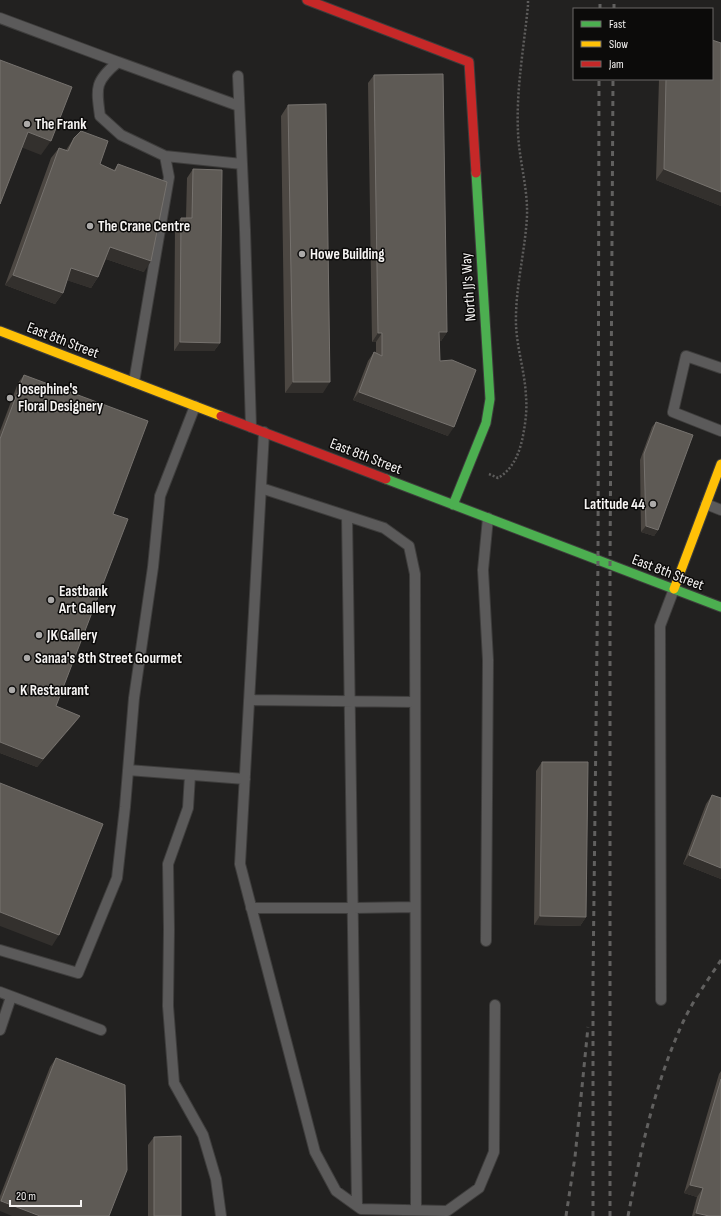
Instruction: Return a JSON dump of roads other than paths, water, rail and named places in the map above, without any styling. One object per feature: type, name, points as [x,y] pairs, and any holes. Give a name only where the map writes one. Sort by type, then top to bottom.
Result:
[{"type":"main road","name":"North JJ's Way","points":[[307,0],[468,62],[490,399],[486,423],[453,505]]},
{"type":"main road","name":"East 8th Street","points":[[0,331],[721,607]]},
{"type":"main road","points":[[674,589],[721,464]]},
{"type":"lane","points":[[0,18],[239,106]]},
{"type":"lane","points":[[118,62],[104,74],[97,91],[100,116],[120,135],[165,156],[242,164]]},
{"type":"lane","points":[[238,76],[251,427]]},
{"type":"lane","points":[[134,382],[169,177],[165,156]]},
{"type":"lane","points":[[721,368],[686,356],[673,412],[721,431]]},
{"type":"lane","points":[[0,950],[78,973],[117,878],[134,698],[160,496],[195,406]]},
{"type":"lane","points":[[264,432],[240,864],[315,1152],[336,1191],[361,1209],[447,1211],[479,1188],[494,1152],[495,1005]]},
{"type":"lane","points":[[261,488],[384,528],[409,546],[415,574],[416,1210]]},
{"type":"lane","points":[[706,504],[721,510]]},
{"type":"lane","points":[[347,516],[357,1206]]},
{"type":"lane","points":[[486,941],[488,660],[483,570],[488,518]]},
{"type":"lane","points":[[661,1000],[660,626],[674,589]]},
{"type":"lane","points":[[249,700],[415,702]]},
{"type":"lane","points":[[128,770],[245,779]]},
{"type":"lane","points":[[190,775],[188,808],[168,864],[168,1006],[174,1083],[203,1135],[216,1179],[222,1216]]},
{"type":"lane","points":[[251,908],[415,907]]},
{"type":"lane","points":[[0,992],[101,1030]]},
{"type":"lane","points":[[0,1030],[11,996]]},
{"type":"railway","points":[[600,0],[600,8]]},
{"type":"railway","points":[[614,0],[614,8]]},
{"type":"railway","points":[[593,1216],[593,979],[598,560],[599,80]]},
{"type":"railway","points":[[610,1216],[610,565],[613,80]]},
{"type":"railway","points":[[628,1216],[650,1116],[665,1067],[688,1012],[721,960]]},
{"type":"railway","points":[[566,1216],[575,1157],[588,1027]]},
{"type":"place","name":"The Frank","points":[[27,124]]},
{"type":"place","name":"The Crane Centre","points":[[90,226]]},
{"type":"place","name":"Howe Building","points":[[302,254]]},
{"type":"place","name":"Josephine's Floral Designery","points":[[10,398]]},
{"type":"place","name":"Latitude 44","points":[[653,504]]},
{"type":"place","name":"Eastbank Art Gallery","points":[[51,600]]},
{"type":"place","name":"JK Gallery","points":[[39,635]]},
{"type":"place","name":"Sanaa's 8th Street Gourmet","points":[[27,658]]},
{"type":"place","name":"K Restaurant","points":[[12,690]]}]
